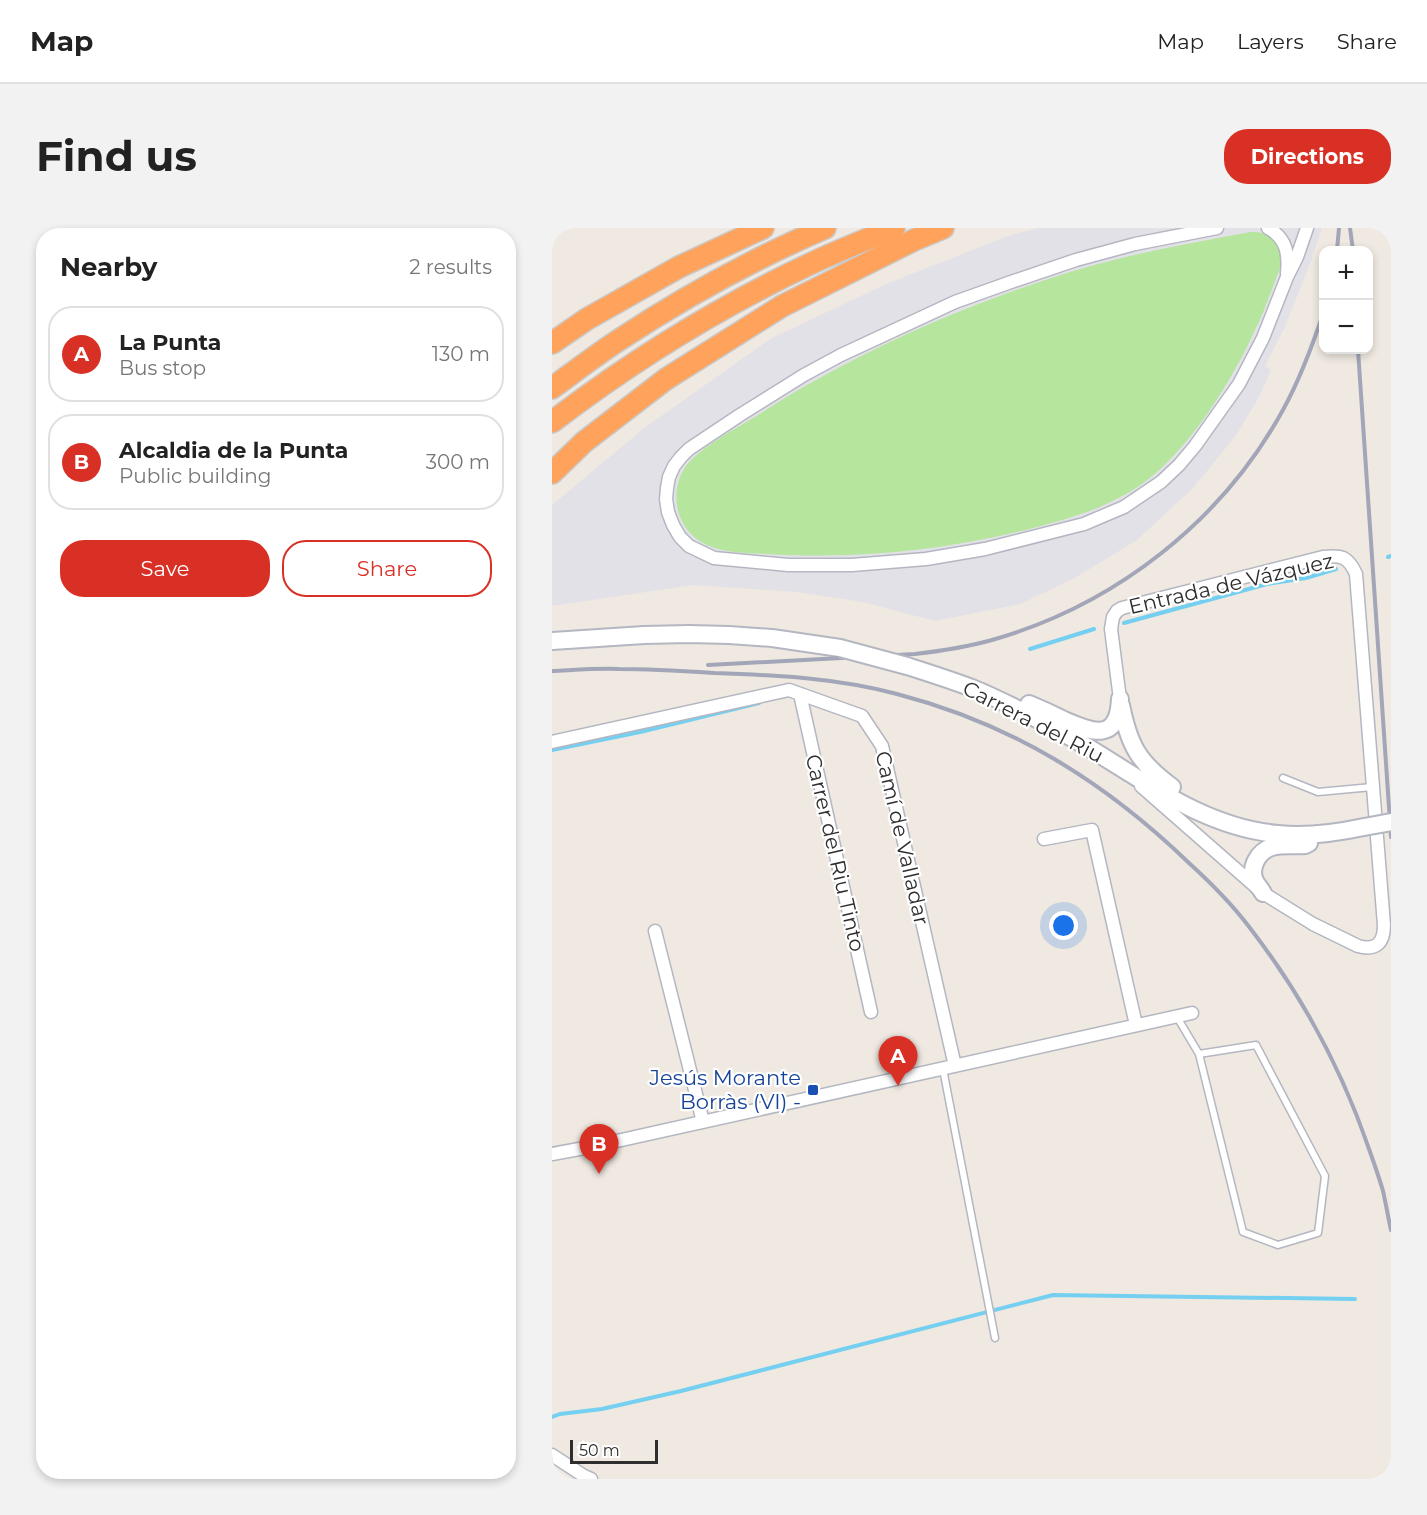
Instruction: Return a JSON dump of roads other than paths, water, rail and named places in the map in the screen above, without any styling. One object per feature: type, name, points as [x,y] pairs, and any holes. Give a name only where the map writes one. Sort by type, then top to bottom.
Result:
[{"type":"highway","points":[[552,343],[587,319],[679,267],[763,228]]},
{"type":"highway","points":[[552,387],[620,339],[709,285],[825,228]]},
{"type":"highway","points":[[552,422],[638,360],[722,309],[811,263],[894,228]]},
{"type":"highway","points":[[552,473],[584,442],[666,380],[782,306],[914,240],[943,228]]},
{"type":"street","points":[[1217,228],[1135,244],[1022,278],[955,302],[841,355],[804,375],[740,415],[689,449],[681,457],[669,477],[667,488],[668,512],[673,525],[689,546],[714,558],[779,564],[852,565],[957,555],[1084,524],[1124,507],[1161,482],[1195,446],[1239,384],[1263,338],[1307,228]]},
{"type":"street","points":[[1268,228],[1280,236],[1285,244],[1288,263],[1287,277]]},
{"type":"street","name":"Entrada de Vázquez","points":[[1120,699],[1111,629],[1113,617],[1117,611],[1323,557],[1342,557],[1348,560],[1356,574],[1384,925],[1384,933],[1378,944],[1365,948],[1333,935],[1263,893],[1120,767]]},
{"type":"street","name":"Carrera del Riu","points":[[553,641],[644,635],[729,635],[772,638],[840,648],[908,666],[973,689],[1035,718],[1173,798],[1231,824],[1278,834],[1314,835],[1391,822]]},
{"type":"street","points":[[973,689],[1021,699],[1083,729],[1096,732],[1107,729],[1115,723],[1120,712],[1120,699]]},
{"type":"street","name":"Camí de Valladar","points":[[552,742],[789,690],[862,716],[882,746],[949,1067]]},
{"type":"street","name":"Carrer del Riu Tinto","points":[[801,694],[871,1012]]},
{"type":"street","points":[[1120,699],[1131,743],[1148,768],[1171,786],[1231,824]]},
{"type":"street","points":[[1044,838],[1092,830],[1136,1025]]},
{"type":"street","points":[[1263,893],[1255,881],[1253,871],[1261,852],[1271,847],[1305,845],[1336,833]]},
{"type":"street","points":[[655,931],[704,1122]]},
{"type":"street","points":[[552,1154],[1192,1013]]},
{"type":"street","points":[[552,1455],[586,1478]]},
{"type":"lane","points":[[1283,778],[1318,792],[1372,787]]},
{"type":"lane","points":[[1176,1016],[1199,1054],[1244,1232],[1278,1245],[1318,1233],[1325,1176],[1256,1045],[1199,1054]]},
{"type":"lane","points":[[949,1067],[995,1338]]},
{"type":"waterway","points":[[1124,623],[1267,584],[1306,578],[1336,569]]},
{"type":"waterway","points":[[1030,649],[1094,629]]},
{"type":"waterway","points":[[552,750],[640,732],[759,703]]},
{"type":"waterway","points":[[552,1417],[602,1409],[681,1391],[1053,1295],[1355,1299]]},
{"type":"railway","points":[[1337,246],[1339,228]]},
{"type":"railway","points":[[1350,228],[1352,246]]},
{"type":"railway","points":[[708,665],[915,654],[944,650],[992,640],[1037,625],[1081,605],[1122,581],[1161,553],[1197,522],[1230,487],[1259,449],[1284,408],[1319,325]]},
{"type":"railway","points":[[1358,354],[1391,837]]},
{"type":"railway","points":[[552,671],[631,669],[806,678],[852,684],[897,694],[979,722],[1018,739],[1090,781],[1157,833],[1213,886],[1229,902],[1269,953],[1303,1006],[1346,1090],[1380,1180],[1391,1230]]},
{"type":"place","name":"La Punta","points":[[898,1086]]},
{"type":"place","name":"Jesús Morante Borràs (VI) -","points":[[813,1090]]},
{"type":"place","name":"Alcaldia de la Punta","points":[[599,1174]]}]
